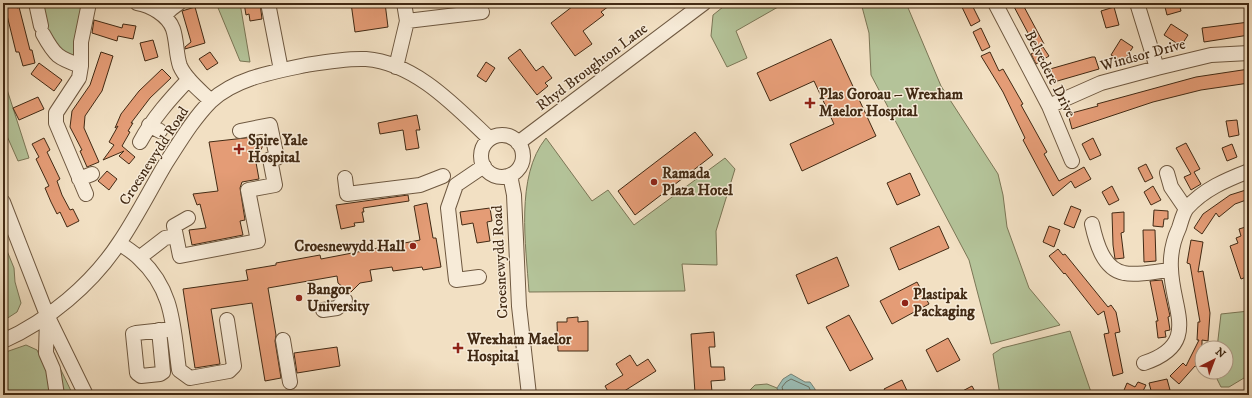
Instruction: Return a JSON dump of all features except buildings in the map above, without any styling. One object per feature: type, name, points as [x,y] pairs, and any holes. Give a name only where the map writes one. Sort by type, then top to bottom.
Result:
[{"type":"street","points":[[36,3],[42,30],[51,50],[61,59],[81,66]]},
{"type":"street","points":[[86,194],[86,176],[50,126],[56,113],[79,78],[81,66],[81,42],[89,3]]},
{"type":"street","points":[[136,3],[146,5],[164,16],[173,28],[180,67],[189,79],[212,101]]},
{"type":"street","points":[[164,16],[180,3]]},
{"type":"street","points":[[268,3],[281,70]]},
{"type":"street","points":[[396,66],[407,21],[404,3]]},
{"type":"street","name":"Rhyd Broughton Lane","points":[[518,143],[704,3]]},
{"type":"street","name":"Belvedere Drive","points":[[995,3],[1049,106],[1072,161]]},
{"type":"street","points":[[1137,3],[1157,68]]},
{"type":"street","points":[[407,21],[482,12]]},
{"type":"street","name":"Windsor Drive","points":[[1049,106],[1101,84],[1157,68],[1211,55],[1249,53]]},
{"type":"street","name":"Croesnewydd Road","points":[[3,341],[22,333],[47,315],[86,282],[103,265],[119,243],[184,135],[212,101],[249,79],[281,70],[322,62],[366,59],[396,66],[438,90],[490,139]]},
{"type":"street","points":[[140,142],[155,128],[165,103],[189,79]]},
{"type":"street","points":[[188,218],[174,226],[180,256],[258,241],[248,190],[275,185],[270,159],[277,158],[270,125],[240,131]]},
{"type":"street","points":[[502,135],[508,136],[518,143],[521,149],[522,161],[520,167],[510,175],[498,177],[487,171],[484,166],[481,154],[485,143],[490,139],[502,135]]},
{"type":"street","points":[[478,277],[456,280],[448,208],[456,186],[484,166]]},
{"type":"street","points":[[1144,363],[1158,358],[1170,348],[1179,335],[1180,318],[1171,270],[1172,244],[1186,209],[1205,192],[1249,171]]},
{"type":"street","points":[[1167,173],[1171,187],[1186,209]]},
{"type":"street","name":"Croesnewydd Road","points":[[510,175],[514,195],[519,306],[529,395]]},
{"type":"street","points":[[345,178],[347,194],[420,185],[443,176]]},
{"type":"street","points":[[3,202],[47,315],[86,395]]},
{"type":"street","points":[[1092,224],[1096,245],[1116,270],[1133,274],[1171,270]]},
{"type":"street","points":[[139,258],[165,238],[176,236]]},
{"type":"street","points":[[119,243],[139,258],[163,287],[170,304],[166,329],[179,370],[190,378],[229,371],[234,366],[227,320]]},
{"type":"street","points":[[323,310],[337,308],[345,300]]},
{"type":"street","points":[[47,315],[46,353],[53,369],[57,395]]},
{"type":"street","points":[[283,340],[290,382]]},
{"type":"green space","points":[[38,3],[85,3],[79,63],[53,48]]},
{"type":"green space","points":[[216,3],[240,3],[250,62],[240,61]]},
{"type":"green space","points":[[728,3],[785,3],[736,31],[747,58],[727,67],[711,36],[713,15]]},
{"type":"green space","points":[[861,3],[906,3],[941,86],[998,174],[1003,195],[1007,227],[1029,288],[1060,325],[991,344],[969,260],[871,75],[869,33]]},
{"type":"green space","points":[[3,77],[29,158],[18,161],[3,127]]},
{"type":"green space","points":[[546,138],[592,201],[608,190],[634,225],[725,158],[735,169],[716,231],[717,265],[682,264],[685,291],[529,292],[525,233],[526,191],[536,154]]},
{"type":"green space","points":[[3,241],[14,268],[15,282],[21,303],[17,312],[3,321]]},
{"type":"green space","points":[[1249,311],[1249,375],[1229,387],[1221,387],[1218,380],[1234,380],[1234,340],[1218,340],[1221,314]]},
{"type":"green space","points":[[1070,331],[1092,395],[1000,395],[993,354],[1002,348]]},
{"type":"green space","points":[[26,345],[37,350],[42,361],[45,359],[54,395],[3,395],[3,353]]},
{"type":"green space","points":[[60,368],[73,395],[60,395],[56,370]]},
{"type":"green space","points":[[767,384],[777,388],[780,395],[748,395],[748,392],[755,385]]},
{"type":"water","points":[[791,374],[805,382],[810,382],[815,389],[816,395],[780,395],[777,388],[783,379]]},
{"type":"place","name":"Plas Goroau – Wrexham Maelor Hospital","points":[[810,103]]},
{"type":"place","name":"Spire Yale Hospital","points":[[239,149]]},
{"type":"place","name":"Ramada Plaza Hotel","points":[[654,182]]},
{"type":"place","name":"Croesnewydd Hall","points":[[413,246]]},
{"type":"place","name":"Bangor University","points":[[299,298]]},
{"type":"place","name":"Plastipak Packaging","points":[[905,303]]},
{"type":"place","name":"Wrexham Maelor Hospital","points":[[458,348]]}]
